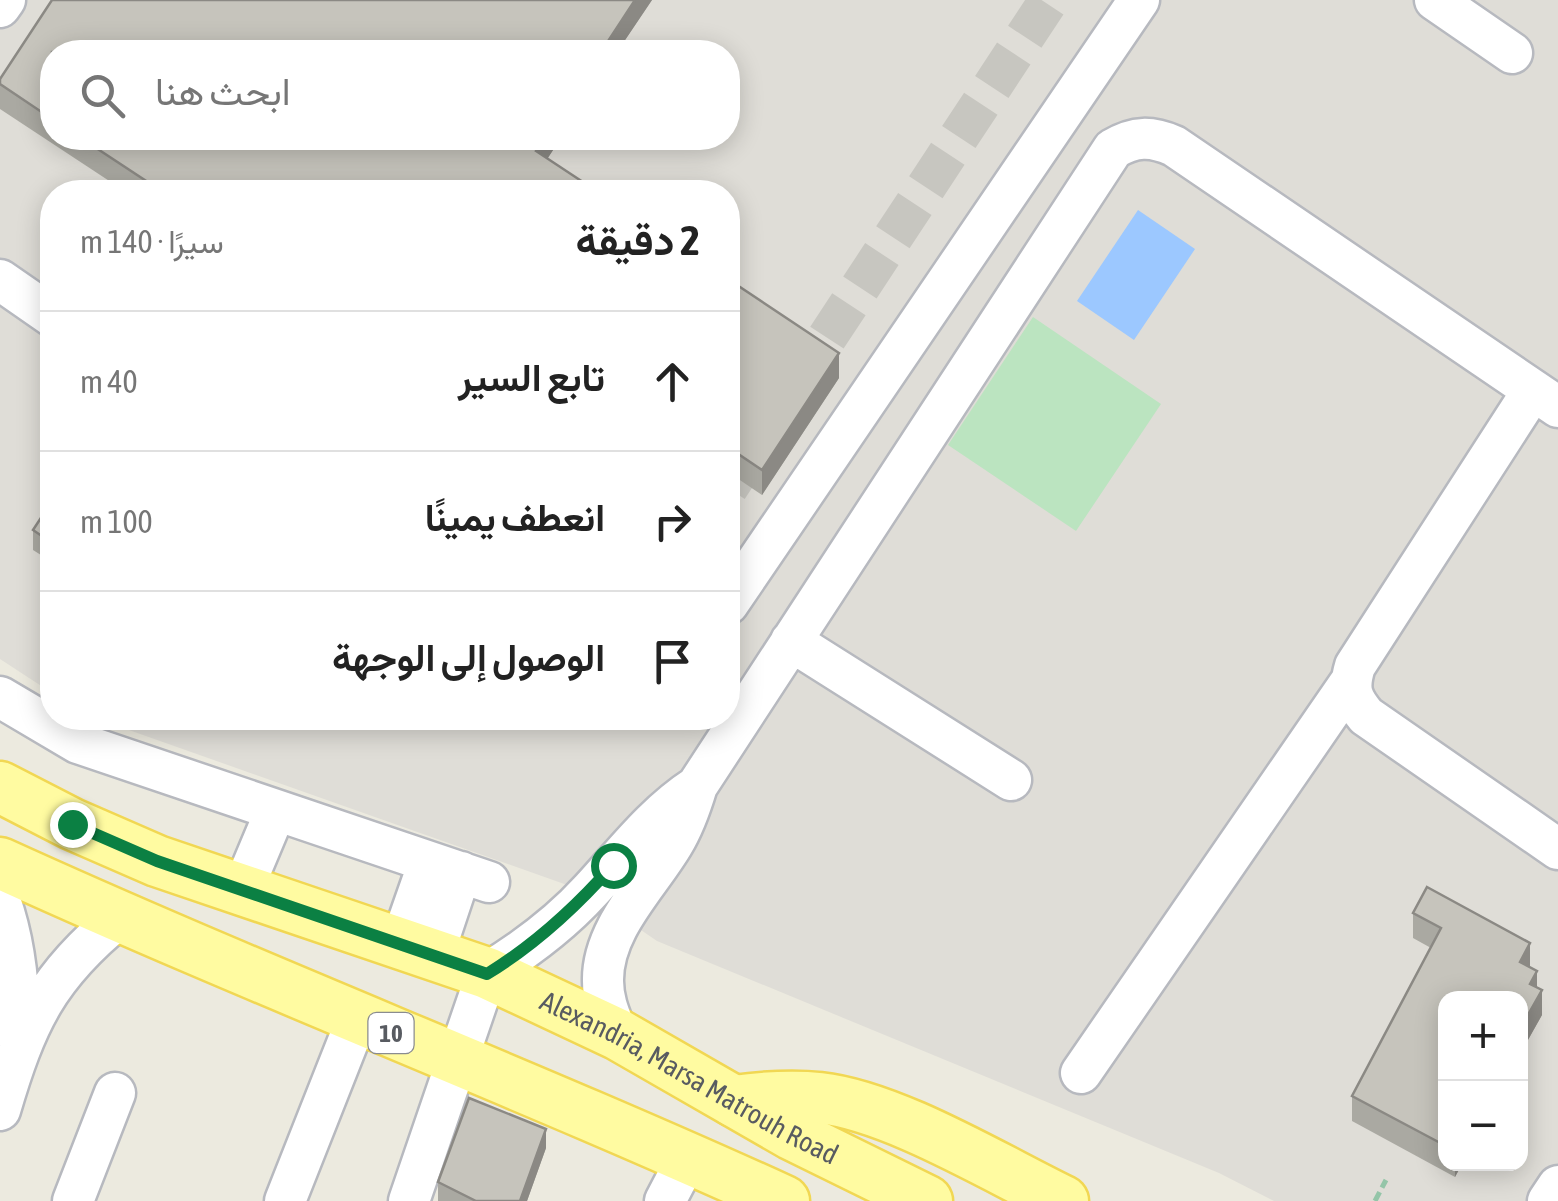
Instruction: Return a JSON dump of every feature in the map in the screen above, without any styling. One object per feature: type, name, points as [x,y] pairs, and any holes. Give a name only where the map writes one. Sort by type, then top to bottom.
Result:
[{"type":"main road","name":"Alexandria, Marsa Matrouh Road","points":[[0,787],[157,861],[487,974],[618,1034],[791,1134],[927,1201]]},
{"type":"main road","name":"10","points":[[0,863],[784,1201]]},
{"type":"main road","points":[[734,1101],[808,1097],[866,1108],[1063,1201]]},
{"type":"street","points":[[0,7],[4,0]]},
{"type":"street","points":[[740,586],[1139,0]]},
{"type":"street","points":[[1435,0],[1512,53]]},
{"type":"street","points":[[740,720],[1102,161],[1127,141],[1143,137],[1174,146],[1546,399],[1355,666],[1349,684],[1081,1073]]},
{"type":"street","points":[[0,280],[40,308]]},
{"type":"street","points":[[792,640],[1011,780]]},
{"type":"street","points":[[1349,684],[1352,698],[1366,716],[1558,850]]},
{"type":"street","points":[[0,697],[40,721]]},
{"type":"street","points":[[55,730],[78,744],[460,872],[418,948]]},
{"type":"street","points":[[618,1034],[606,1008],[603,979],[608,951],[624,917],[674,844],[697,786],[733,730]]},
{"type":"street","points":[[409,1201],[487,974],[559,921],[651,822],[697,786]]},
{"type":"street","points":[[242,891],[276,810]]},
{"type":"street","points":[[0,900],[10,928],[16,967],[19,1046]]},
{"type":"street","points":[[0,1110],[19,1046],[52,986],[73,960],[120,918]]},
{"type":"street","points":[[559,921],[608,951]]},
{"type":"street","points":[[284,1201],[358,1019]]},
{"type":"street","points":[[73,1201],[115,1092]]},
{"type":"street","points":[[665,1201],[688,1157]]},
{"type":"street","points":[[1548,1201],[1558,1186]]},
{"type":"path","points":[[1375,1201],[1386,1180]]},
{"type":"shaded area","points":[[0,0],[1558,0],[1558,1201],[1274,1201],[1219,1173],[657,941],[584,891],[129,730],[740,730],[740,180],[40,180],[40,685],[0,659]]},
{"type":"green space","points":[[1033,317],[1161,404],[1076,531],[948,445]]},
{"type":"water","points":[[1138,210],[1195,249],[1134,340],[1077,301]]},
{"type":"building","points":[[52,0],[635,0],[609,40],[40,40],[40,111],[0,84]]},
{"type":"building","points":[[99,150],[537,150],[580,180],[145,180]]},
{"type":"building","points":[[740,287],[839,353],[762,470],[740,455]]},
{"type":"building","points":[[1427,887],[1530,943],[1520,962],[1537,971],[1530,984],[1542,990],[1528,1015],[1528,991],[1438,991],[1438,1142],[1352,1096],[1441,928],[1413,913]]},
{"type":"building","points":[[469,1098],[546,1129],[520,1201],[476,1201],[438,1182]]},
{"type":"tunnel","points":[[740,470],[1049,0]]},
{"type":"route","points":[[72,824],[157,861],[456,960],[487,974],[537,940],[588,894],[613,865]]}]
